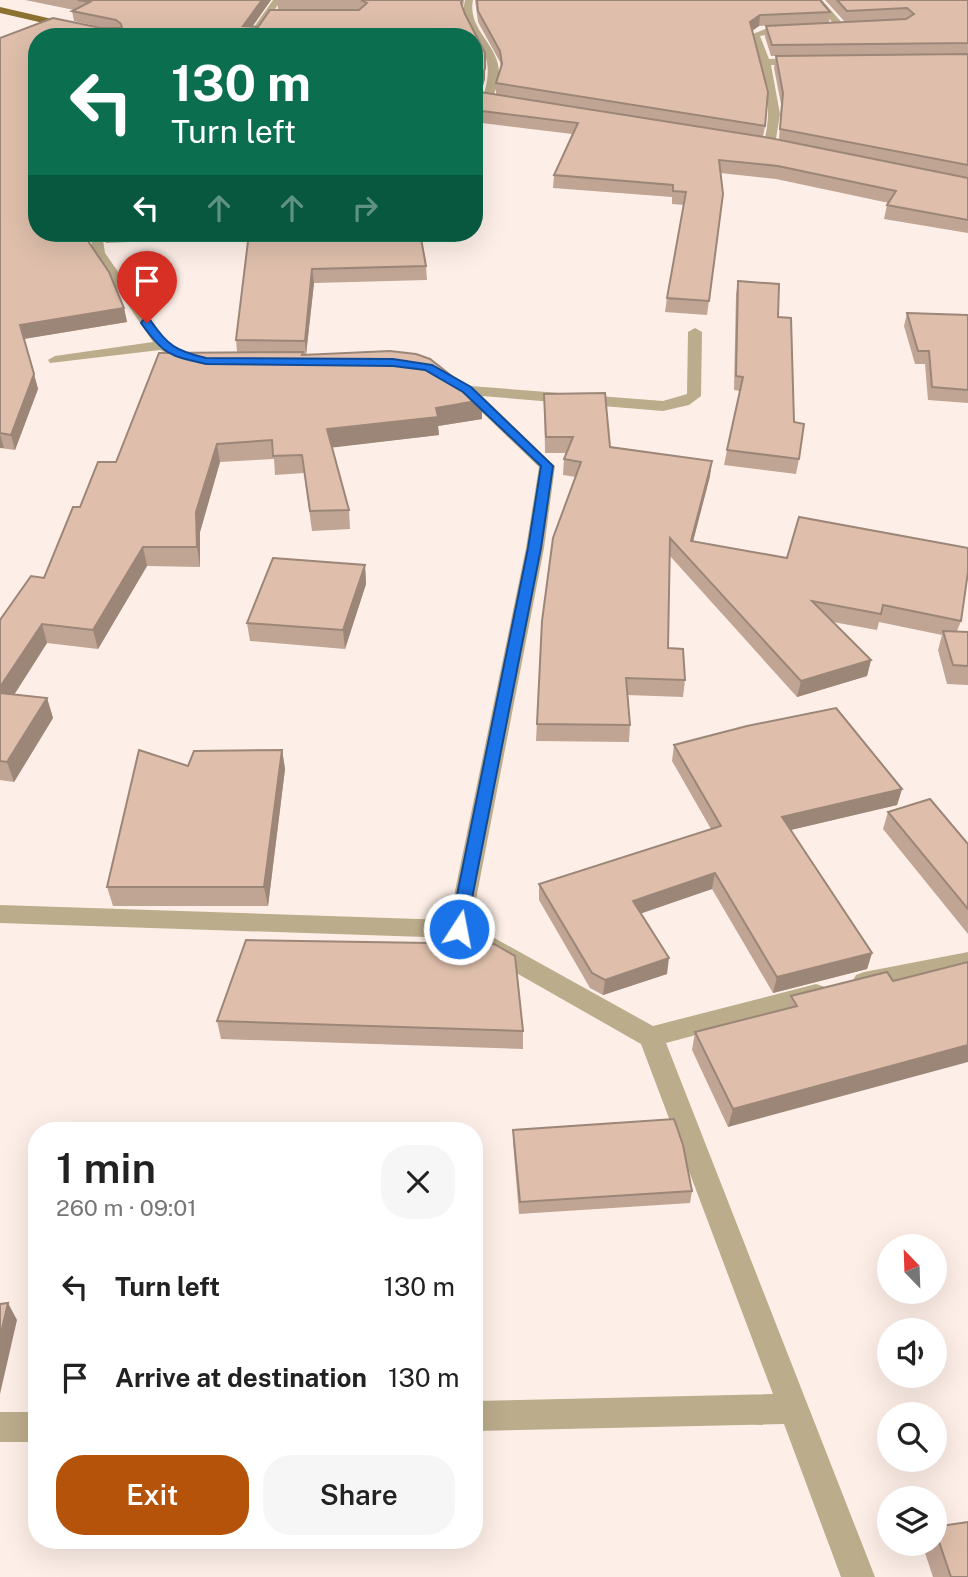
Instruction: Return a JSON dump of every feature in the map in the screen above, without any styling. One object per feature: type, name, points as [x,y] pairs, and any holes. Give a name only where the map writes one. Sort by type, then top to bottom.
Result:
[{"type":"main road","points":[[0,10],[78,28]]},
{"type":"main road","points":[[483,98],[500,101]]},
{"type":"main road","points":[[755,143],[782,148]]},
{"type":"street","points":[[259,28],[278,0]]},
{"type":"street","points":[[469,0],[468,20],[474,28]]},
{"type":"street","points":[[817,0],[841,27]]},
{"type":"street","points":[[268,15],[282,15]]},
{"type":"street","points":[[36,28],[52,22]]},
{"type":"street","points":[[829,27],[854,26]]},
{"type":"street","points":[[769,145],[776,127],[776,116],[765,62],[755,34],[769,30],[805,28]]},
{"type":"street","points":[[483,39],[496,65],[496,83],[487,99]]},
{"type":"street","points":[[765,62],[817,61]]},
{"type":"street","points":[[97,242],[99,253],[162,345],[180,355],[219,361]]},
{"type":"street","points":[[467,390],[663,406],[684,402],[694,396],[695,332]]},
{"type":"street","points":[[54,360],[162,345]]},
{"type":"street","points":[[428,367],[467,390],[547,466],[535,548],[459,929]]},
{"type":"street","points":[[0,914],[459,929],[650,1037],[858,1577]]},
{"type":"street","points":[[650,1037],[899,973],[968,961]]},
{"type":"street","points":[[483,1416],[793,1409]]},
{"type":"street","points":[[0,1427],[28,1427]]},
{"type":"building","points":[[78,0],[262,0],[243,26],[258,27],[270,10],[359,10],[367,3],[361,0],[462,0],[472,28],[122,28],[116,20],[72,11],[90,2]]},
{"type":"building","points":[[477,0],[820,0],[830,12],[760,15],[750,22],[768,92],[765,126],[496,83],[502,64],[500,51],[478,11]]},
{"type":"building","points":[[837,0],[968,0],[968,43],[772,45],[766,26],[906,19],[914,14],[907,8],[847,11]]},
{"type":"building","points":[[53,18],[101,28],[28,28],[28,242],[89,242],[109,272],[124,308],[20,325],[34,374],[11,435],[0,433],[0,38]]},
{"type":"building","points":[[483,49],[485,53],[483,74]]},
{"type":"building","points":[[968,54],[968,165],[780,129],[783,93],[776,56]]},
{"type":"building","points":[[483,92],[770,138],[968,178],[968,220],[887,205],[896,191],[778,166],[719,160],[723,194],[709,301],[667,298],[686,192],[673,191],[673,185],[554,175],[578,123],[483,111]]},
{"type":"building","points":[[248,242],[422,242],[426,266],[312,269],[305,341],[236,340]]},
{"type":"building","points":[[738,281],[779,284],[778,317],[791,318],[794,422],[804,424],[799,459],[727,450],[743,377],[736,376]]},
{"type":"building","points":[[907,313],[968,315],[968,390],[932,387],[929,351],[918,351]]},
{"type":"building","points":[[390,351],[416,354],[430,359],[482,400],[436,408],[438,417],[327,429],[349,510],[310,511],[302,455],[273,456],[272,440],[217,444],[196,512],[197,547],[143,547],[93,630],[42,624],[0,687],[0,620],[31,576],[44,578],[73,507],[80,507],[98,462],[116,462],[159,353],[303,352],[302,355]]},
{"type":"building","points":[[605,393],[610,447],[712,461],[691,541],[787,558],[799,517],[968,548],[968,572],[961,621],[883,605],[881,614],[812,601],[871,660],[801,681],[670,538],[668,648],[683,649],[685,680],[626,678],[630,725],[537,724],[542,621],[553,538],[581,462],[564,459],[573,437],[546,437],[544,394]]},
{"type":"building","points":[[273,558],[365,565],[343,630],[247,623]]},
{"type":"building","points":[[943,631],[968,632],[968,666],[953,665]]},
{"type":"building","points":[[0,693],[47,698],[7,762],[0,761]]},
{"type":"building","points":[[836,708],[902,789],[782,817],[872,953],[777,977],[715,873],[633,901],[669,958],[605,980],[592,973],[539,884],[721,826],[674,745],[747,726]]},
{"type":"building","points":[[139,750],[188,766],[194,751],[282,750],[264,887],[107,887]]},
{"type":"building","points":[[930,799],[968,844],[968,909],[888,812]]},
{"type":"building","points":[[246,940],[494,944],[515,956],[523,1031],[217,1021]]},
{"type":"building","points":[[968,962],[968,1045],[733,1109],[695,1032],[797,1006],[791,996],[887,972],[893,981]]},
{"type":"building","points":[[674,1119],[683,1145],[692,1191],[520,1202],[513,1130]]},
{"type":"building","points":[[8,1303],[0,1337],[0,1304]]},
{"type":"building","points":[[968,1522],[968,1577],[951,1577],[944,1556],[947,1556],[947,1525]]},
{"type":"route","points":[[147,323],[162,345],[180,355],[206,361],[393,362],[428,367],[467,390],[547,466],[535,548],[459,929]]}]
